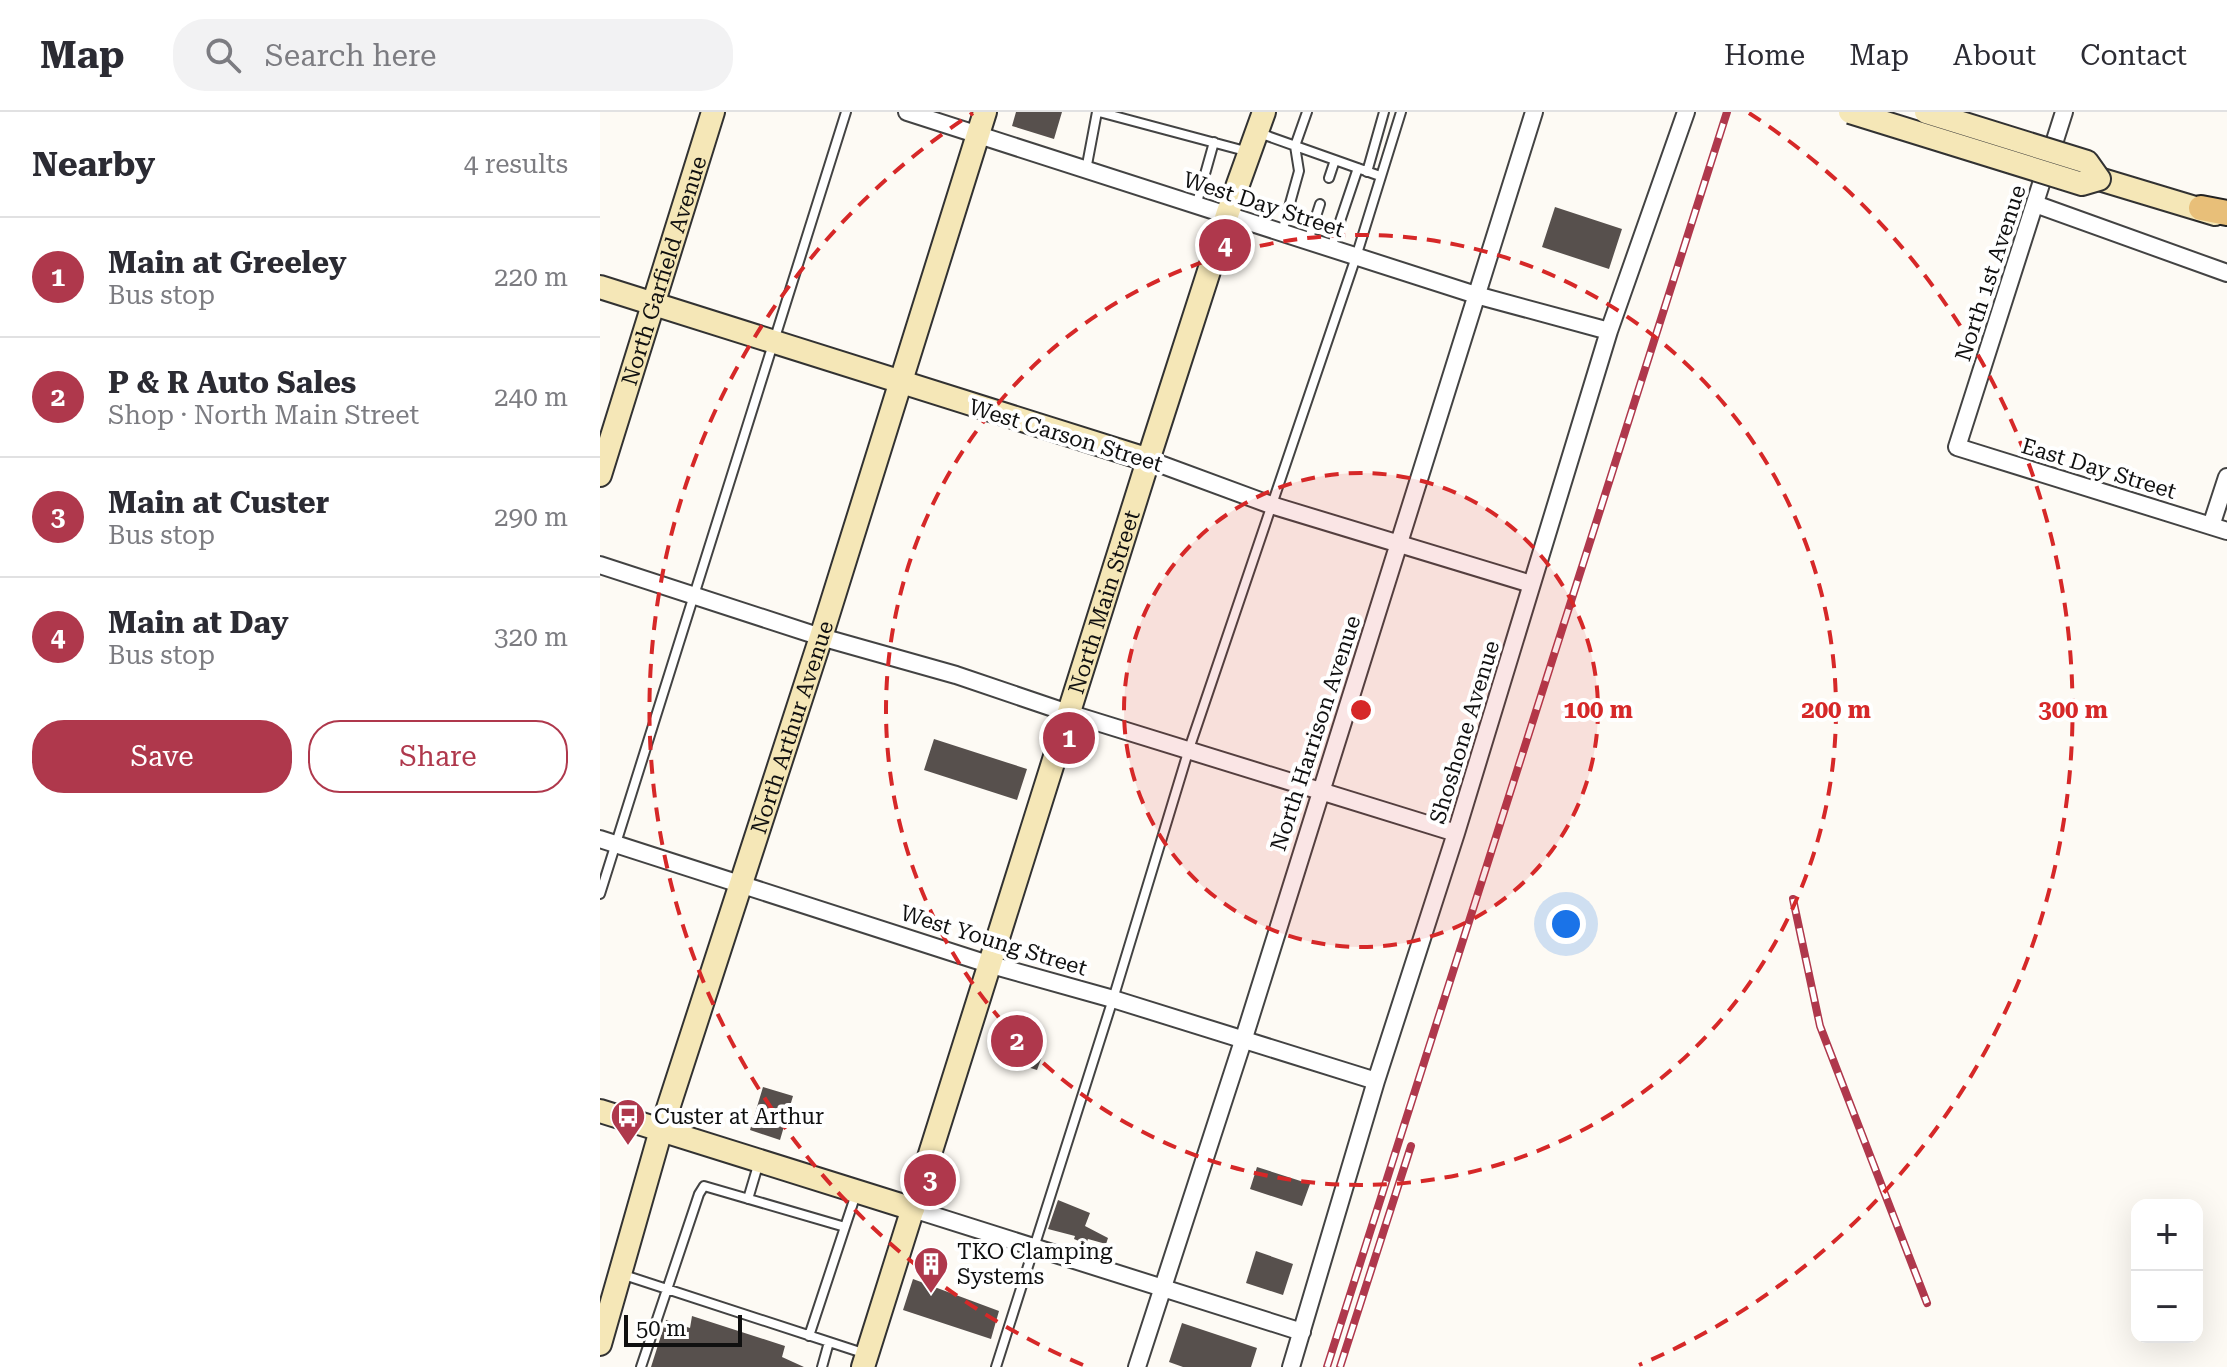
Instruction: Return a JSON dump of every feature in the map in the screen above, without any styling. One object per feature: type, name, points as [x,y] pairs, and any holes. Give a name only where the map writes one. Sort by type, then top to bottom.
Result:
[{"type":"main road","name":"North Garfield Avenue","points":[[600,475],[713,112]]},
{"type":"main road","name":"North Arthur Avenue","points":[[600,1344],[661,1130],[821,637],[985,112]]},
{"type":"main road","points":[[1850,112],[2082,184],[2099,179],[2227,213]]},
{"type":"main road","points":[[1926,112],[2087,162],[2099,179]]},
{"type":"main road","name":"North Main Street","points":[[865,1361],[988,964],[1256,132]]},
{"type":"main road","points":[[2201,208],[2227,219]]},
{"type":"main road","name":"West Carson Street","points":[[600,287],[1149,460]]},
{"type":"main road","points":[[600,1111],[913,1209]]},
{"type":"street","name":"West Day Street","points":[[907,112],[1476,295],[1609,331]]},
{"type":"street","name":"North Harrison Avenue","points":[[1137,1367],[1243,1041],[1534,112]]},
{"type":"street","name":"Shoshone Avenue","points":[[1291,1367],[1376,1081],[1456,833],[1609,331],[1686,112]]},
{"type":"street","name":"North 1st Avenue","points":[[1957,447],[2064,112]]},
{"type":"street","points":[[2035,204],[2227,273]]},
{"type":"street","name":"East Day Street","points":[[1957,447],[2219,529]]},
{"type":"street","name":"West Carson Street","points":[[1149,460],[1271,505],[1531,584]]},
{"type":"street","points":[[2219,529],[2227,477]]},
{"type":"street","points":[[600,565],[821,637],[956,675],[1068,713],[1456,833]]},
{"type":"street","name":"West Young Street","points":[[608,842],[988,964],[1113,999],[1376,1081]]},
{"type":"street","points":[[913,1209],[1302,1332]]},
{"type":"lane","points":[[600,894],[608,842],[694,595],[846,112]]},
{"type":"lane","points":[[1086,171],[1098,112],[1214,142],[1256,132],[1380,176]]},
{"type":"lane","points":[[1282,232],[1299,171],[1295,146],[1307,112]]},
{"type":"lane","points":[[1331,248],[1384,112]]},
{"type":"lane","points":[[996,1367],[1189,749],[1356,257],[1401,112]]},
{"type":"lane","points":[[1196,206],[1214,142]]},
{"type":"lane","points":[[1329,178],[1335,160]]},
{"type":"lane","points":[[1308,241],[1320,204]]},
{"type":"lane","points":[[748,1199],[759,1162]]},
{"type":"lane","points":[[641,1367],[704,1186],[845,1227]]},
{"type":"lane","points":[[809,1336],[857,1192]]},
{"type":"lane","points":[[620,1274],[829,1342],[865,1361]]},
{"type":"lane","points":[[822,1367],[829,1342]]},
{"type":"building","points":[[1016,112],[1062,112],[1054,139],[1012,126]]},
{"type":"building","points":[[1555,207],[1622,229],[1609,269],[1542,247]]},
{"type":"building","points":[[934,739],[1027,769],[1017,800],[924,770]]},
{"type":"building","points":[[1011,1028],[1029,1033],[1024,1049],[1043,1054],[1037,1070],[1002,1059]]},
{"type":"building","points":[[763,1087],[793,1096],[780,1140],[750,1130]]},
{"type":"building","points":[[1257,1167],[1310,1184],[1302,1206],[1250,1189]]},
{"type":"building","points":[[1058,1200],[1090,1213],[1085,1226],[1108,1238],[1106,1244],[1088,1239],[1086,1244],[1074,1239],[1075,1236],[1048,1229]]},
{"type":"building","points":[[1256,1251],[1293,1264],[1283,1295],[1246,1283]]},
{"type":"building","name":"TKO Clamping Systems","points":[[913,1279],[999,1311],[991,1339],[903,1310]]},
{"type":"building","points":[[692,1316],[785,1346],[782,1357],[804,1367],[651,1367],[666,1320],[690,1328]]},
{"type":"building","points":[[1182,1323],[1257,1348],[1251,1367],[1183,1367],[1169,1362]]},
{"type":"railway","points":[[1327,1367],[1727,112]]},
{"type":"railway","points":[[1793,899],[1820,1026],[1927,1303]]},
{"type":"railway","points":[[1340,1367],[1411,1146]]},
{"type":"place","name":"Main at Day","points":[[1225,245]]},
{"type":"place","name":"Main at Greeley","points":[[1069,738]]},
{"type":"place","name":"P & R Auto Sales","points":[[1017,1041]]},
{"type":"place","name":"Custer at Arthur","points":[[628,1147]]},
{"type":"place","name":"Main at Custer","points":[[930,1180]]},
{"type":"place","name":"TKO Clamping Systems","points":[[931,1295]]}]
